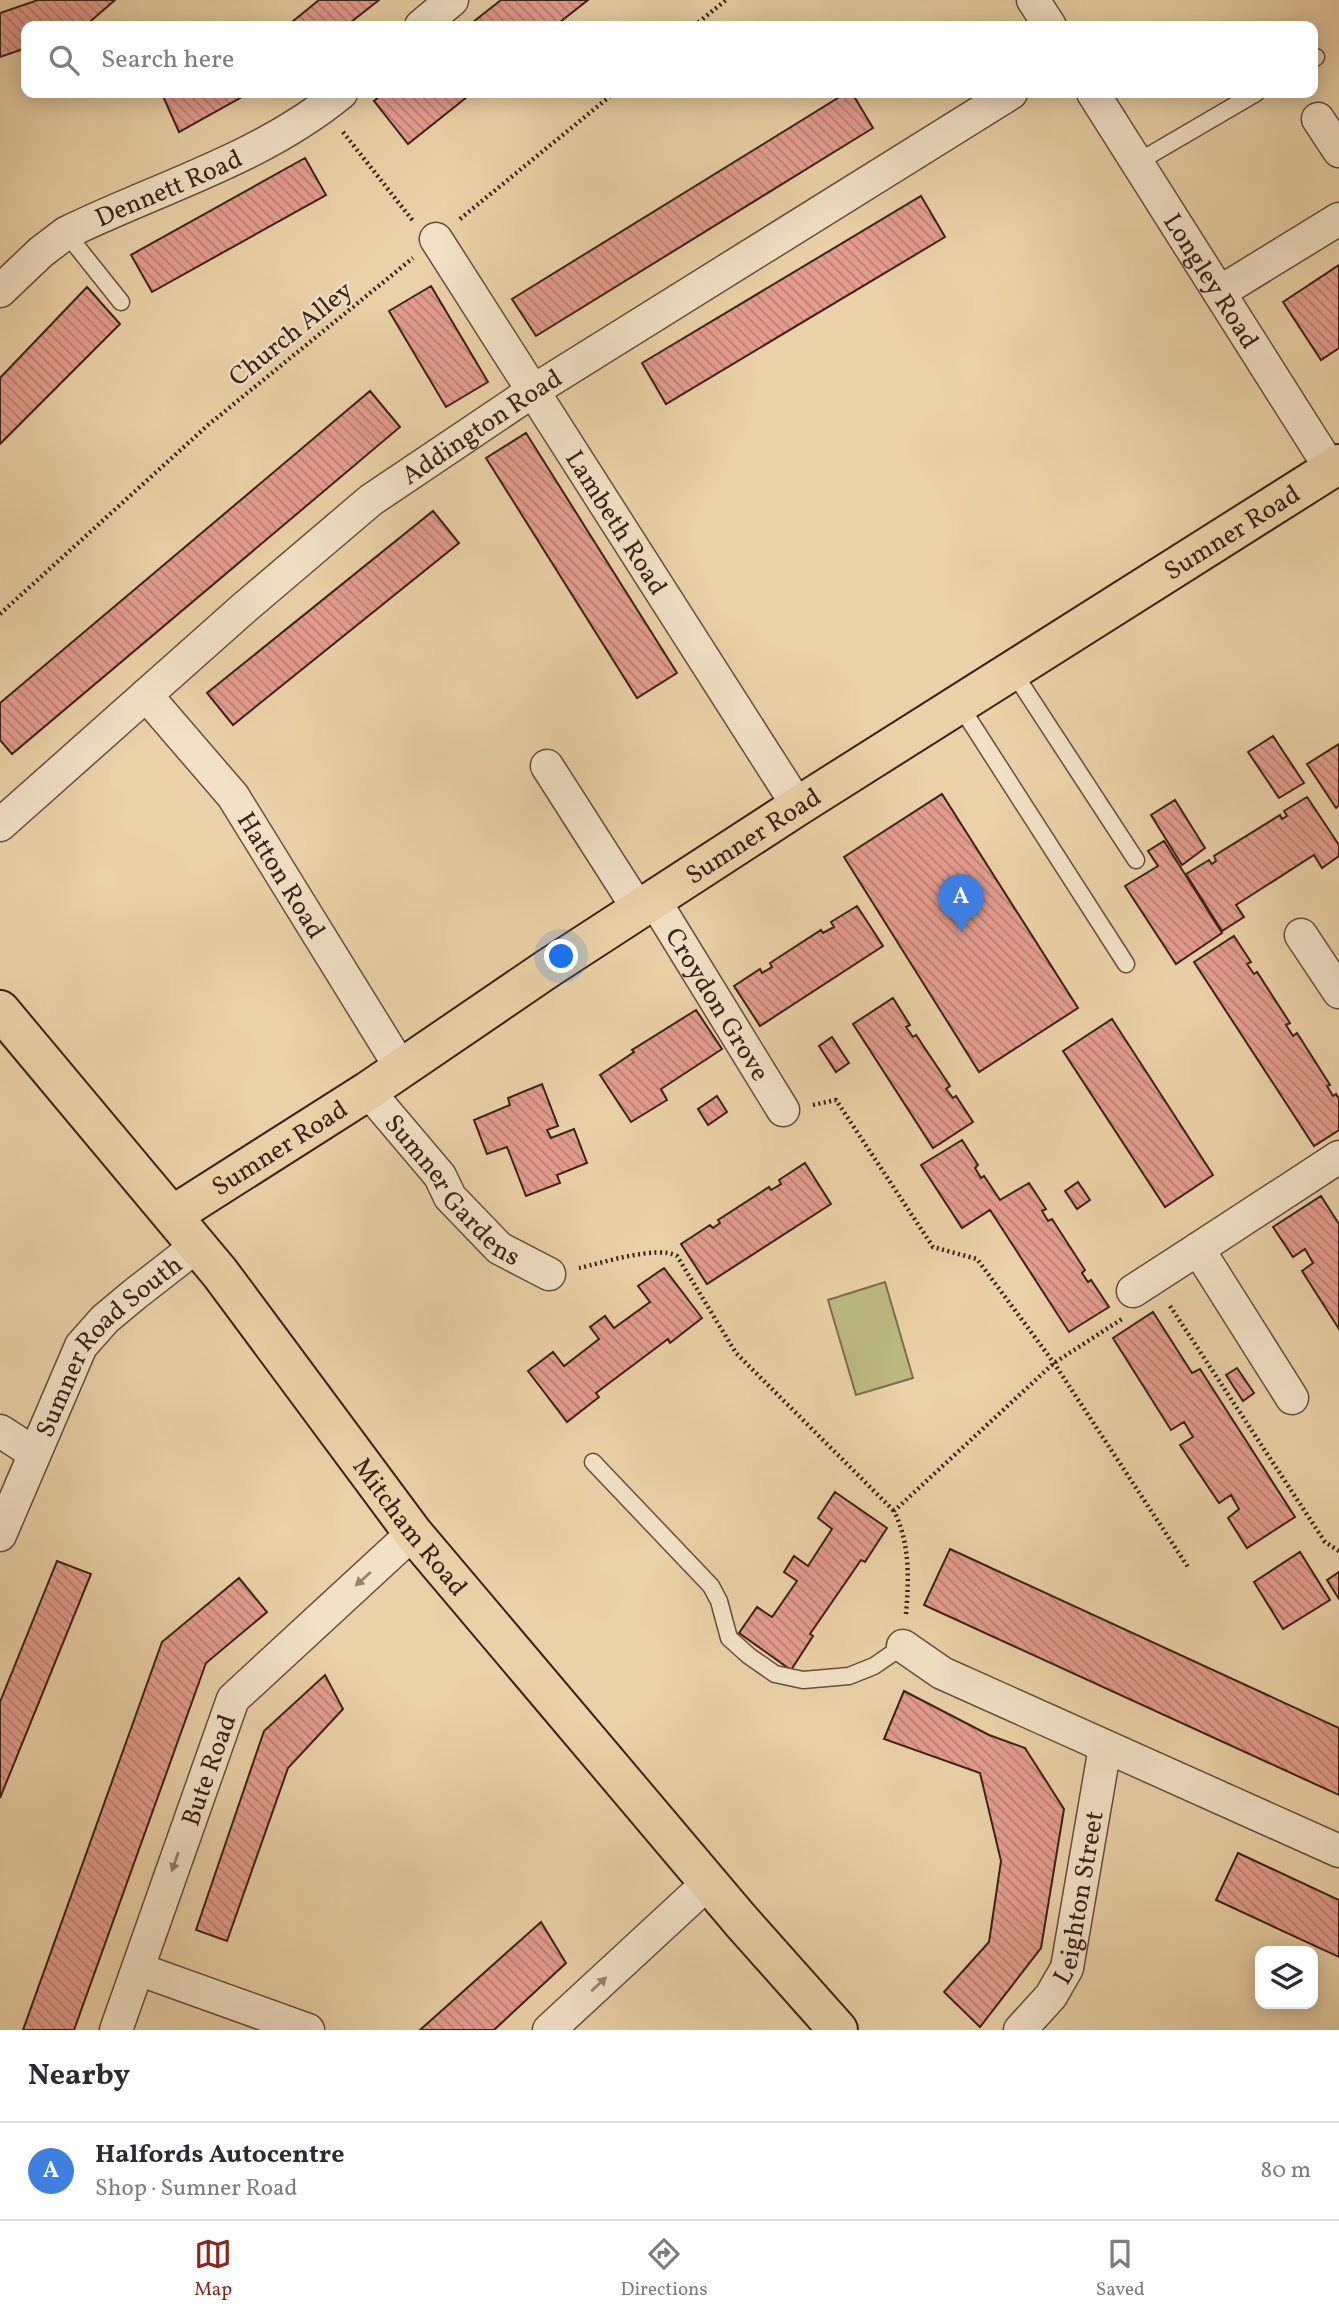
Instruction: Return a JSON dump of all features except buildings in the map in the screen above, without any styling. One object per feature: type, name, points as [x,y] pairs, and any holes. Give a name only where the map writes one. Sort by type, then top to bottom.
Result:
[{"type":"main road","name":"Sumner Road","points":[[173,1215],[368,1091],[547,969],[798,806],[1335,467]]},
{"type":"main road","name":"Mitcham Road","points":[[0,1010],[198,1245],[413,1533],[708,1883],[838,2030]]},
{"type":"street","points":[[427,21],[452,0]]},
{"type":"street","points":[[1033,0],[1047,21]]},
{"type":"street","name":"Addington Road","points":[[0,825],[354,513],[533,391],[1003,98]]},
{"type":"street","name":"Longley Road","points":[[1096,98],[1335,467]]},
{"type":"street","name":"Dennett Road","points":[[0,291],[41,252],[66,233],[271,141],[332,100]]},
{"type":"street","points":[[1318,119],[1339,151]]},
{"type":"street","points":[[1220,292],[1339,219]]},
{"type":"street","name":"Lambeth Road","points":[[434,241],[798,806]]},
{"type":"street","name":"Hatton Road","points":[[146,695],[233,796],[401,1068]]},
{"type":"street","name":"Croydon Grove","points":[[547,766],[646,905],[783,1110]]},
{"type":"street","points":[[1301,935],[1339,992]]},
{"type":"street","name":"Sumner Gardens","points":[[368,1091],[440,1176],[450,1198],[499,1248],[549,1274]]},
{"type":"street","points":[[1133,1291],[1339,1157]]},
{"type":"street","name":"Sumner Road South","points":[[0,1535],[81,1346],[115,1311],[198,1245]]},
{"type":"street","points":[[1198,1249],[1292,1398]]},
{"type":"street","points":[[0,1431],[34,1453]]},
{"type":"street","name":"Bute Road","points":[[116,2030],[233,1699],[413,1533]]},
{"type":"street","points":[[903,1646],[942,1673],[1339,1851]]},
{"type":"street","name":"Leighton Street","points":[[1020,2030],[1051,1996],[1068,1968],[1105,1747]]},
{"type":"street","points":[[549,2030],[708,1883]]},
{"type":"street","points":[[138,1969],[308,2030]]},
{"type":"lane","points":[[1138,162],[1247,98]]},
{"type":"lane","points":[[66,233],[121,302]]},
{"type":"lane","points":[[1013,670],[1136,860]]},
{"type":"lane","points":[[959,704],[1126,964]]},
{"type":"lane","points":[[593,1462],[711,1586],[719,1601],[729,1637],[748,1656],[775,1674],[803,1680],[849,1676],[874,1666],[903,1646]]},
{"type":"path","points":[[700,21],[726,0]]},
{"type":"path","name":"Church Alley","points":[[0,614],[208,425],[608,98]]},
{"type":"path","points":[[332,100],[434,241]]},
{"type":"path","points":[[783,1110],[836,1100],[933,1247],[977,1259],[1054,1363],[1188,1567]]},
{"type":"path","points":[[549,1274],[654,1252],[677,1256],[736,1353],[894,1511],[903,1528],[907,1545],[903,1646]]},
{"type":"path","points":[[894,1511],[1054,1363],[1127,1316],[1133,1291]]},
{"type":"path","points":[[1164,1297],[1325,1542],[1339,1551]]},
{"type":"shaded area","points":[[885,1282],[913,1378],[856,1395],[828,1300]]},
{"type":"place","name":"Halfords Autocentre","points":[[961,932]]}]
